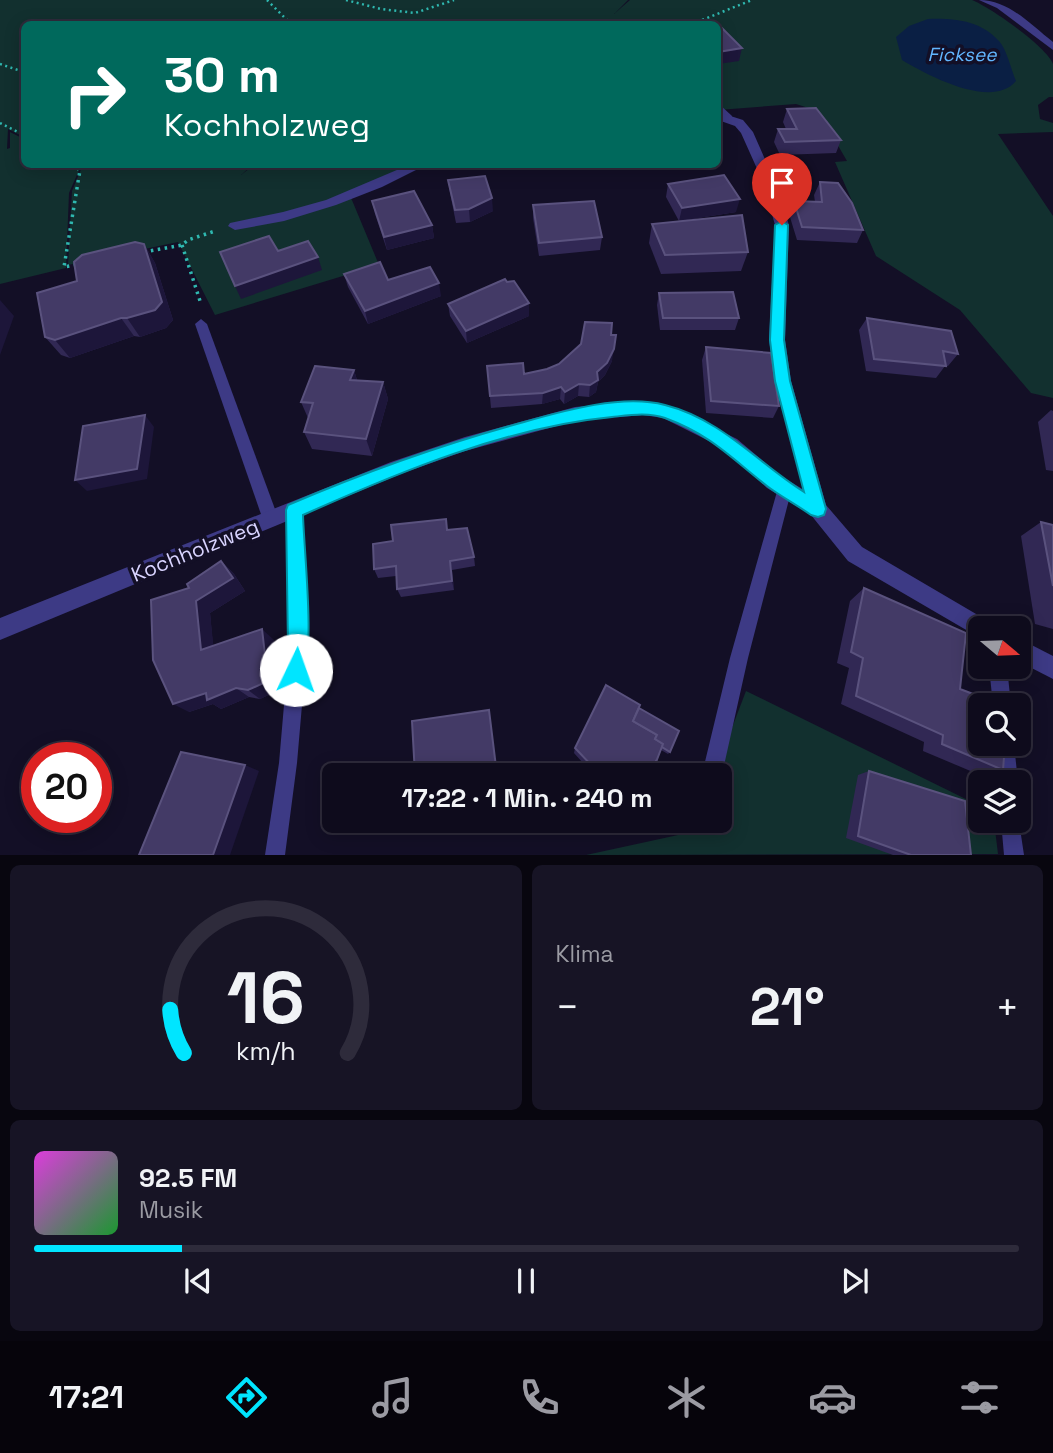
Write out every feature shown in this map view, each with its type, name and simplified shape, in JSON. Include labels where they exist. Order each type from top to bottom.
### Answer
[{"type":"street","points":[[984,0],[1000,6],[1053,47]]},
{"type":"street","points":[[723,117],[747,132],[769,183],[782,225],[777,340],[783,381],[818,509]]},
{"type":"street","points":[[236,226],[278,219],[336,203],[413,168]]},
{"type":"street","name":"Kochholzweg","points":[[0,629],[364,480],[465,444],[575,414],[643,408],[664,411],[704,428],[731,444],[785,488],[818,509],[855,554],[968,620]]},
{"type":"street","points":[[1031,656],[1053,668]]},
{"type":"lane","points":[[201,324],[271,520]]},
{"type":"lane","points":[[715,763],[739,658],[785,488]]},
{"type":"lane","points":[[275,855],[288,763],[298,647],[294,510]]},
{"type":"lane","points":[[1012,833],[1014,855]]},
{"type":"path","points":[[267,0],[288,21]]},
{"type":"path","points":[[346,0],[381,9],[415,12],[454,0]]},
{"type":"path","points":[[700,21],[752,0]]},
{"type":"path","points":[[0,64],[21,71]]},
{"type":"path","points":[[0,123],[21,134]]},
{"type":"path","points":[[77,168],[80,170],[64,267],[90,262]]},
{"type":"path","points":[[143,253],[182,245],[188,240],[236,226]]},
{"type":"path","points":[[182,245],[203,312],[201,324]]},
{"type":"green space","points":[[0,0],[628,0],[614,14],[630,0],[972,0],[1017,28],[1049,57],[1053,64],[1053,97],[1038,105],[1040,119],[1053,123],[1053,132],[998,134],[1053,216],[1053,398],[1031,393],[960,310],[876,256],[835,162],[847,161],[818,111],[796,104],[721,110],[721,21],[21,21],[21,136],[8,129],[7,149],[10,148],[10,132],[21,138],[21,168],[80,168],[69,193],[66,268],[0,284]]},
{"type":"green space","points":[[82,168],[249,168],[241,175],[250,168],[404,168],[349,193],[379,265],[215,315],[178,242],[68,265],[72,191]]},
{"type":"green space","points":[[746,691],[968,800],[968,833],[995,833],[998,854],[586,855],[687,833],[732,833],[732,763],[719,763]]},
{"type":"water","name":"Ficksee","points":[[928,19],[966,22],[992,34],[1004,49],[1016,81],[1005,89],[976,91],[943,81],[902,60],[896,37],[909,26]]},
{"type":"building","points":[[721,27],[742,48],[721,52]]},
{"type":"building","points":[[816,108],[841,140],[785,142],[778,129],[797,129],[787,109]]},
{"type":"building","points":[[724,175],[740,199],[682,208],[668,184]]},
{"type":"building","points":[[485,176],[492,198],[469,209],[455,210],[448,180]]},
{"type":"building","points":[[820,182],[838,183],[852,203],[863,230],[802,227],[794,201],[822,202]]},
{"type":"building","points":[[414,191],[432,225],[384,237],[372,201]]},
{"type":"building","points":[[594,201],[602,237],[539,243],[533,205]]},
{"type":"building","points":[[742,215],[748,252],[665,255],[652,224]]},
{"type":"building","points":[[269,236],[278,251],[308,241],[318,257],[235,286],[220,252]]},
{"type":"building","points":[[135,242],[144,244],[162,302],[155,310],[121,318],[55,340],[45,337],[37,293],[77,281],[74,262],[82,255]]},
{"type":"building","points":[[380,262],[388,280],[430,267],[439,283],[365,311],[344,274]]},
{"type":"building","points":[[505,279],[507,282],[514,281],[529,303],[466,331],[448,304]]},
{"type":"building","points":[[733,292],[739,318],[663,318],[659,293]]},
{"type":"building","points":[[867,318],[951,331],[958,354],[943,351],[946,366],[874,359]]},
{"type":"building","points":[[585,322],[612,323],[611,335],[616,335],[614,349],[607,363],[597,372],[598,380],[590,385],[579,384],[565,392],[561,387],[543,393],[490,396],[487,366],[523,363],[524,374],[559,364],[581,344]]},
{"type":"building","points":[[706,347],[771,353],[779,406],[711,401]]},
{"type":"building","points":[[315,366],[354,370],[350,380],[383,382],[366,439],[304,432],[313,403],[301,402]]},
{"type":"building","points":[[145,415],[137,469],[75,480],[83,426]]},
{"type":"building","points":[[446,519],[447,530],[467,528],[474,557],[450,561],[452,581],[397,589],[396,566],[374,569],[373,544],[393,541],[391,525]]},
{"type":"building","points":[[1041,522],[1053,525],[1053,586]]},
{"type":"building","points":[[221,561],[233,578],[196,601],[201,650],[262,629],[268,681],[248,690],[236,688],[207,700],[206,693],[173,704],[153,660],[151,600],[189,588],[187,584]]},
{"type":"building","points":[[864,588],[966,633],[960,689],[970,693],[968,693],[968,755],[942,744],[943,735],[856,696],[863,658],[851,652]]},
{"type":"building","points":[[606,685],[640,705],[633,721],[657,735],[655,739],[663,744],[656,763],[589,763],[575,748]]},
{"type":"building","points":[[639,708],[679,731],[670,752],[655,739],[657,735],[633,721]]},
{"type":"building","points":[[489,710],[496,763],[414,763],[412,721]]},
{"type":"building","points":[[181,752],[245,765],[213,855],[139,855]]},
{"type":"building","points":[[970,756],[1004,756],[1003,770]]},
{"type":"building","points":[[869,771],[965,801],[971,855],[911,855],[858,836]]},
{"type":"route","points":[[296,670],[298,647],[294,510],[375,475],[465,444],[599,410],[643,408],[664,411],[704,428],[731,444],[774,482],[818,509],[783,381],[777,340],[782,225]]}]
